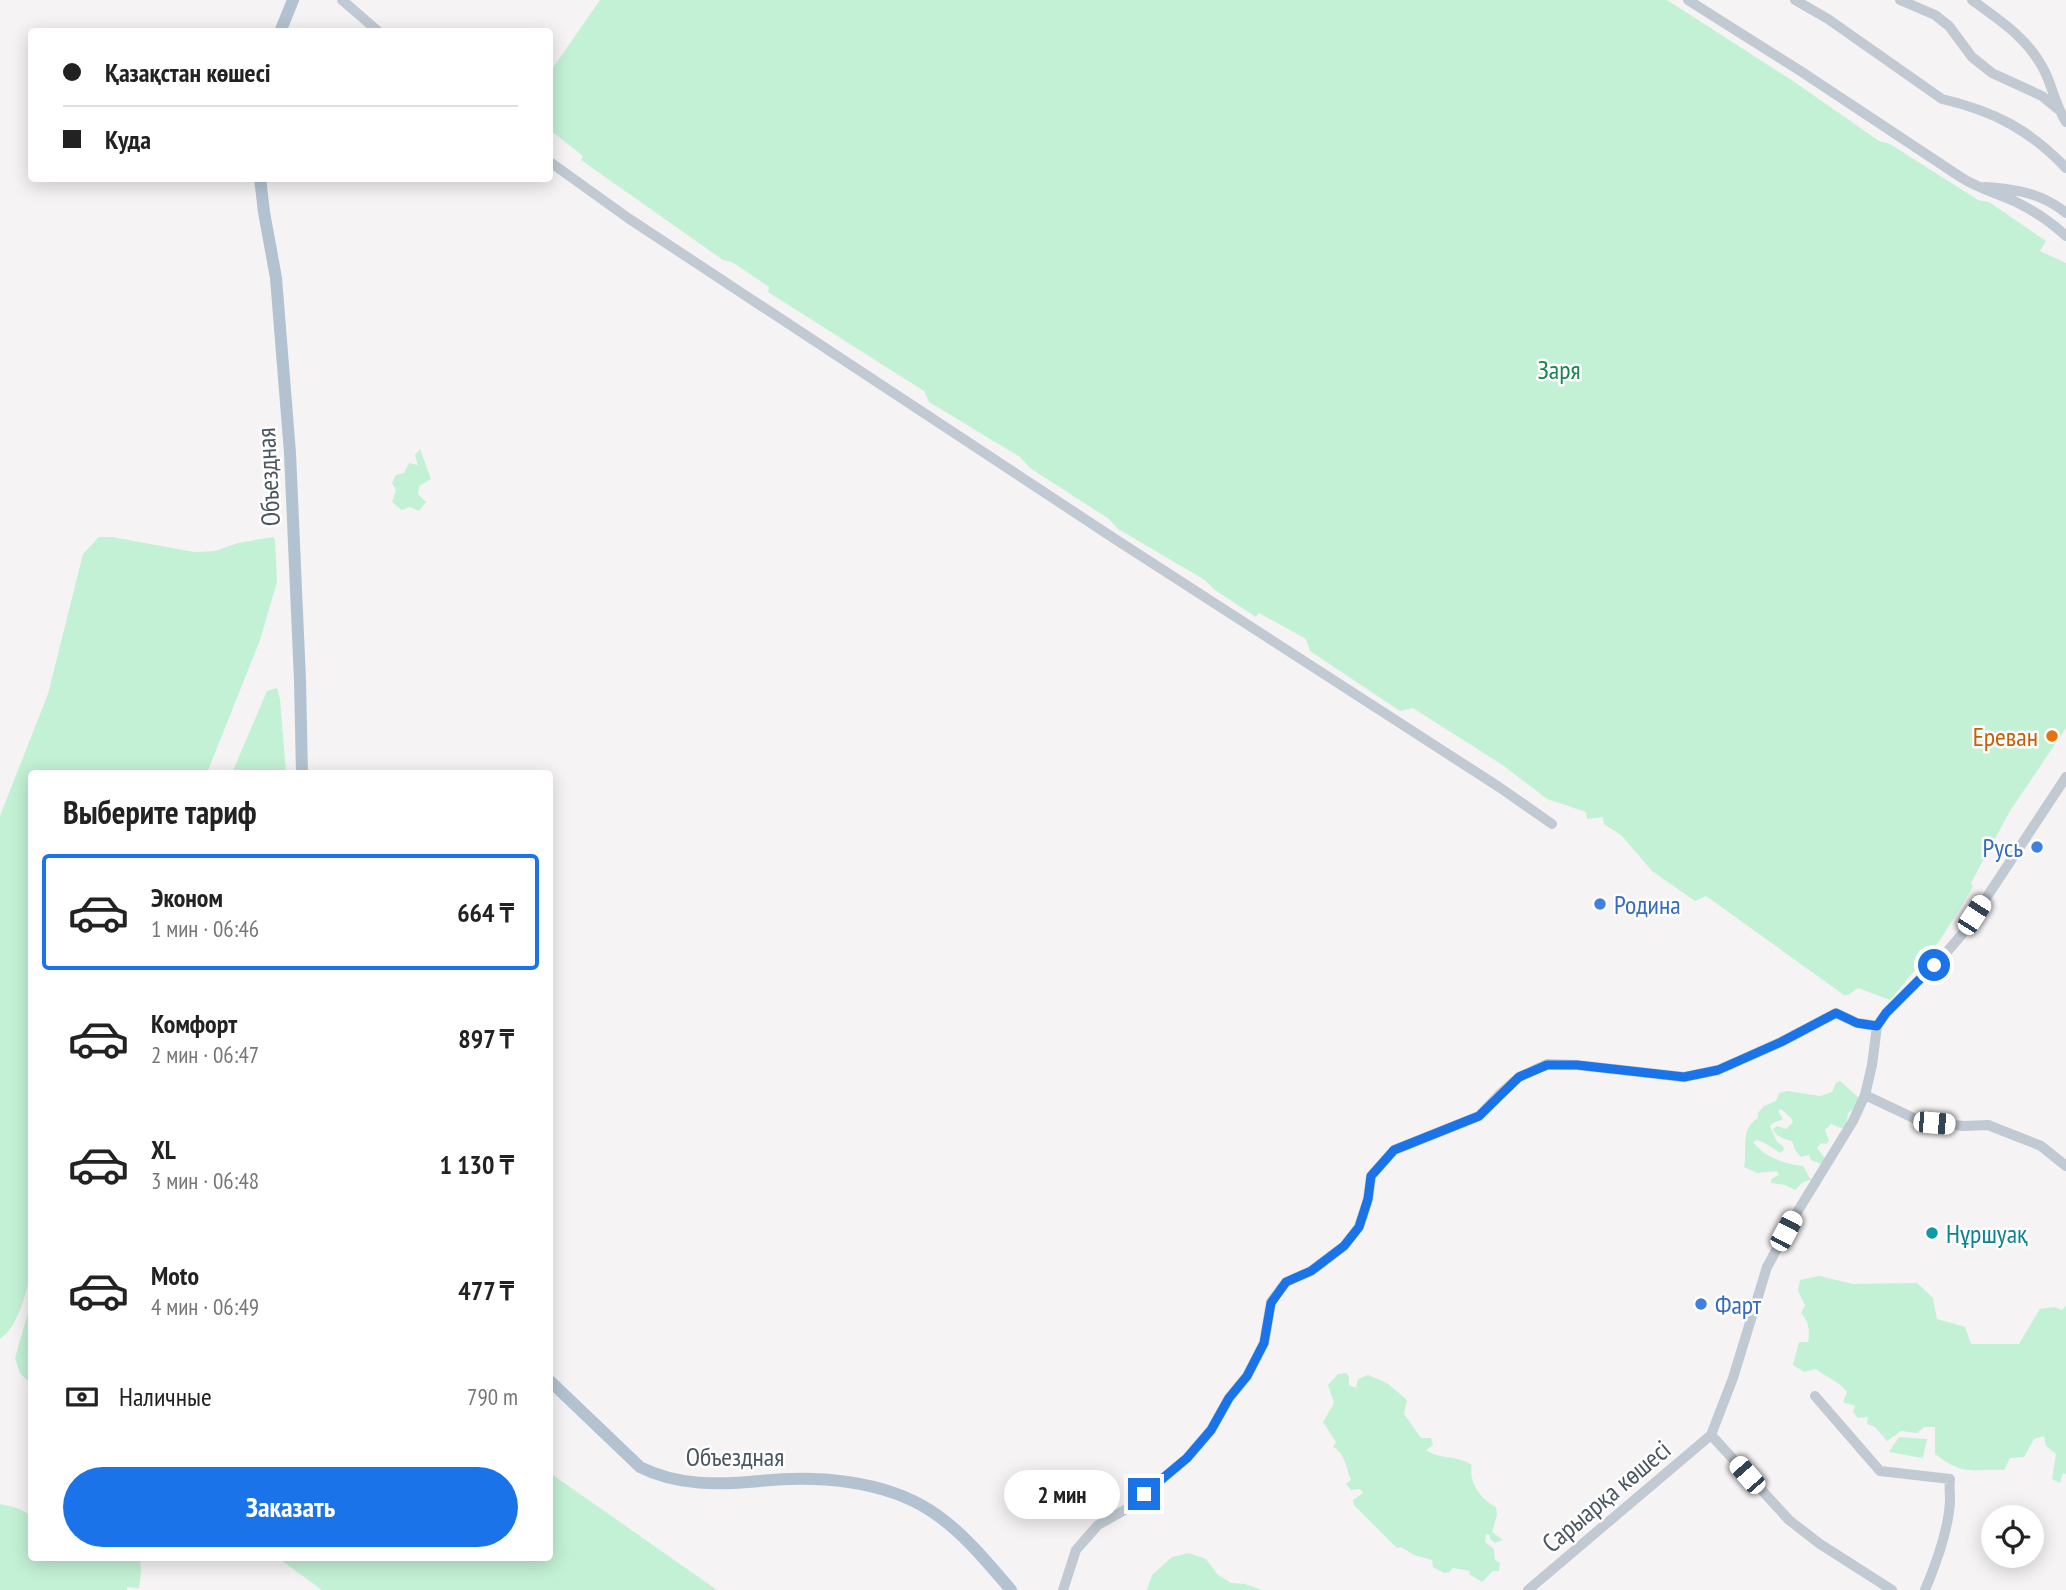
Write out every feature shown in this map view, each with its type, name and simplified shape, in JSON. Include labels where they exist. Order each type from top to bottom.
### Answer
[{"type":"main road","points":[[282,28],[293,0]]},
{"type":"main road","name":"Объездная","points":[[261,182],[276,278],[291,466],[302,770]]},
{"type":"main road","name":"Объездная","points":[[553,1384],[640,1467],[651,1473],[694,1482],[723,1484],[800,1479],[855,1484],[903,1497],[933,1512],[965,1539],[1011,1590]]},
{"type":"street","points":[[342,0],[374,28]]},
{"type":"street","points":[[1688,0],[1976,187],[2014,201],[2052,224],[2066,236]]},
{"type":"street","points":[[1795,0],[1828,19],[1942,99],[1960,103],[2015,125],[2037,141],[2066,169]]},
{"type":"street","points":[[1900,0],[1935,15],[1950,26],[1972,57],[1992,73],[2042,96],[2058,109]]},
{"type":"street","points":[[1972,0],[2013,29],[2023,40],[2045,73],[2058,109],[2066,122]]},
{"type":"street","points":[[553,164],[628,218],[1552,824]]},
{"type":"street","points":[[1976,187],[2012,189],[2036,194],[2066,213]]},
{"type":"street","points":[[1892,1590],[1788,1520],[1711,1435],[1729,1390],[1767,1267],[1796,1213],[1853,1121],[1865,1095],[1877,1026],[1962,933],[2066,777]]},
{"type":"street","points":[[1063,1590],[1076,1550],[1098,1525],[1128,1508],[1153,1487],[1187,1458],[1211,1430],[1229,1398],[1247,1376],[1264,1343],[1271,1303],[1286,1282],[1311,1271],[1344,1246],[1359,1227],[1368,1199],[1371,1176],[1394,1150],[1479,1116],[1519,1077],[1547,1065],[1577,1065],[1684,1077],[1718,1070],[1781,1042],[1836,1013],[1857,1023],[1877,1026]]},
{"type":"street","points":[[1865,1095],[1922,1122],[1988,1125],[2041,1146],[2066,1166]]},
{"type":"street","points":[[1815,1396],[1880,1471],[1950,1479],[1950,1501],[1943,1536],[1935,1567],[1925,1590]]},
{"type":"street","name":"Сарыарқа көшесі","points":[[1528,1590],[1711,1435]]},
{"type":"green space","name":"Заря","points":[[600,0],[1667,0],[1793,81],[1879,141],[1890,144],[1978,200],[1989,202],[2046,241],[2040,251],[2066,263],[2066,728],[2010,811],[1971,883],[1973,887],[1940,940],[1890,1000],[1858,988],[1844,995],[1706,896],[1695,901],[1652,871],[1622,836],[1604,824],[1603,817],[1587,819],[1586,812],[1547,799],[1504,766],[1413,708],[1400,711],[1310,651],[1306,639],[1259,613],[1256,617],[1215,590],[1205,580],[1118,529],[1109,519],[1030,468],[1020,457],[929,402],[924,391],[768,292],[769,287],[732,262],[723,260],[581,160],[583,156],[553,132],[553,68]]},
{"type":"green space","points":[[420,449],[431,479],[419,486],[418,494],[426,502],[419,511],[410,507],[402,510],[392,502],[396,490],[392,483],[396,475],[404,473],[409,463],[418,465],[415,455]]},
{"type":"green space","points":[[99,537],[194,552],[215,551],[238,543],[273,537],[277,582],[260,640],[208,770],[28,770],[28,1285],[17,1318],[0,1339],[0,816],[48,694],[83,554]]},
{"type":"green space","points":[[277,688],[280,699],[286,770],[233,770],[267,691]]},
{"type":"green space","points":[[1840,1081],[1861,1103],[1848,1113],[1846,1127],[1831,1124],[1825,1130],[1829,1141],[1826,1144],[1821,1143],[1817,1148],[1827,1161],[1824,1165],[1811,1160],[1809,1155],[1801,1157],[1792,1141],[1774,1132],[1773,1129],[1777,1126],[1786,1129],[1793,1122],[1781,1109],[1778,1111],[1783,1119],[1770,1126],[1784,1150],[1780,1153],[1765,1143],[1757,1140],[1753,1142],[1775,1159],[1803,1166],[1811,1180],[1803,1182],[1795,1190],[1771,1183],[1771,1179],[1779,1175],[1777,1171],[1757,1173],[1744,1167],[1746,1134],[1764,1106],[1776,1101],[1779,1093],[1787,1091],[1820,1096],[1832,1092]]},
{"type":"green space","points":[[1819,1276],[1853,1284],[1917,1283],[1933,1298],[1937,1319],[1965,1327],[1971,1344],[2019,1344],[2040,1309],[2055,1307],[2062,1310],[2066,1306],[2066,1474],[2063,1473],[2060,1483],[2052,1479],[2056,1454],[2046,1446],[2044,1436],[2034,1439],[2024,1457],[2010,1458],[2004,1470],[1961,1469],[1935,1454],[1935,1427],[1924,1427],[1917,1433],[1901,1431],[1887,1441],[1875,1427],[1867,1424],[1868,1417],[1858,1418],[1853,1412],[1855,1406],[1843,1402],[1847,1392],[1840,1385],[1816,1369],[1804,1372],[1793,1365],[1799,1342],[1808,1342],[1809,1338],[1807,1323],[1801,1313],[1805,1305],[1798,1291],[1800,1280]]},
{"type":"green space","points":[[28,1312],[28,1381],[20,1373],[15,1358]]},
{"type":"green space","points":[[1346,1373],[1349,1385],[1356,1388],[1358,1379],[1368,1375],[1387,1383],[1407,1400],[1404,1414],[1421,1438],[1431,1438],[1433,1445],[1426,1450],[1472,1465],[1472,1478],[1477,1490],[1485,1500],[1496,1507],[1497,1515],[1492,1532],[1503,1540],[1495,1543],[1490,1539],[1490,1535],[1486,1534],[1485,1542],[1494,1549],[1495,1560],[1500,1563],[1499,1571],[1493,1571],[1482,1582],[1469,1574],[1470,1571],[1453,1568],[1444,1573],[1433,1567],[1432,1560],[1414,1555],[1401,1547],[1397,1548],[1354,1505],[1353,1500],[1363,1493],[1360,1489],[1351,1490],[1346,1484],[1351,1480],[1345,1462],[1333,1447],[1336,1442],[1323,1422],[1334,1403],[1328,1385],[1338,1374]]},
{"type":"green space","points":[[1899,1437],[1927,1439],[1923,1458],[1889,1452]]},
{"type":"green space","points":[[553,1475],[717,1590],[322,1590],[282,1561],[553,1561]]},
{"type":"green space","points":[[0,1504],[28,1514],[28,1561],[140,1561],[139,1588],[0,1590]]},
{"type":"green space","points":[[1189,1553],[1206,1559],[1218,1575],[1231,1583],[1245,1584],[1262,1590],[1147,1590],[1152,1575],[1172,1557]]},
{"type":"place","name":"Ереван","points":[[2052,736]]},
{"type":"place","name":"Русь","points":[[2037,847]]},
{"type":"place","name":"Родина","points":[[1600,904]]},
{"type":"place","name":"Нұршуақ","points":[[1932,1233]]},
{"type":"place","name":"Фарт","points":[[1701,1304]]},
{"type":"route","points":[[1144,1494],[1187,1458],[1211,1430],[1229,1398],[1247,1376],[1264,1343],[1271,1303],[1286,1282],[1311,1271],[1344,1246],[1359,1227],[1368,1199],[1371,1176],[1394,1150],[1479,1116],[1519,1077],[1547,1065],[1577,1065],[1684,1077],[1718,1070],[1781,1042],[1836,1013],[1857,1023],[1877,1026],[1886,1013],[1934,965]]}]
